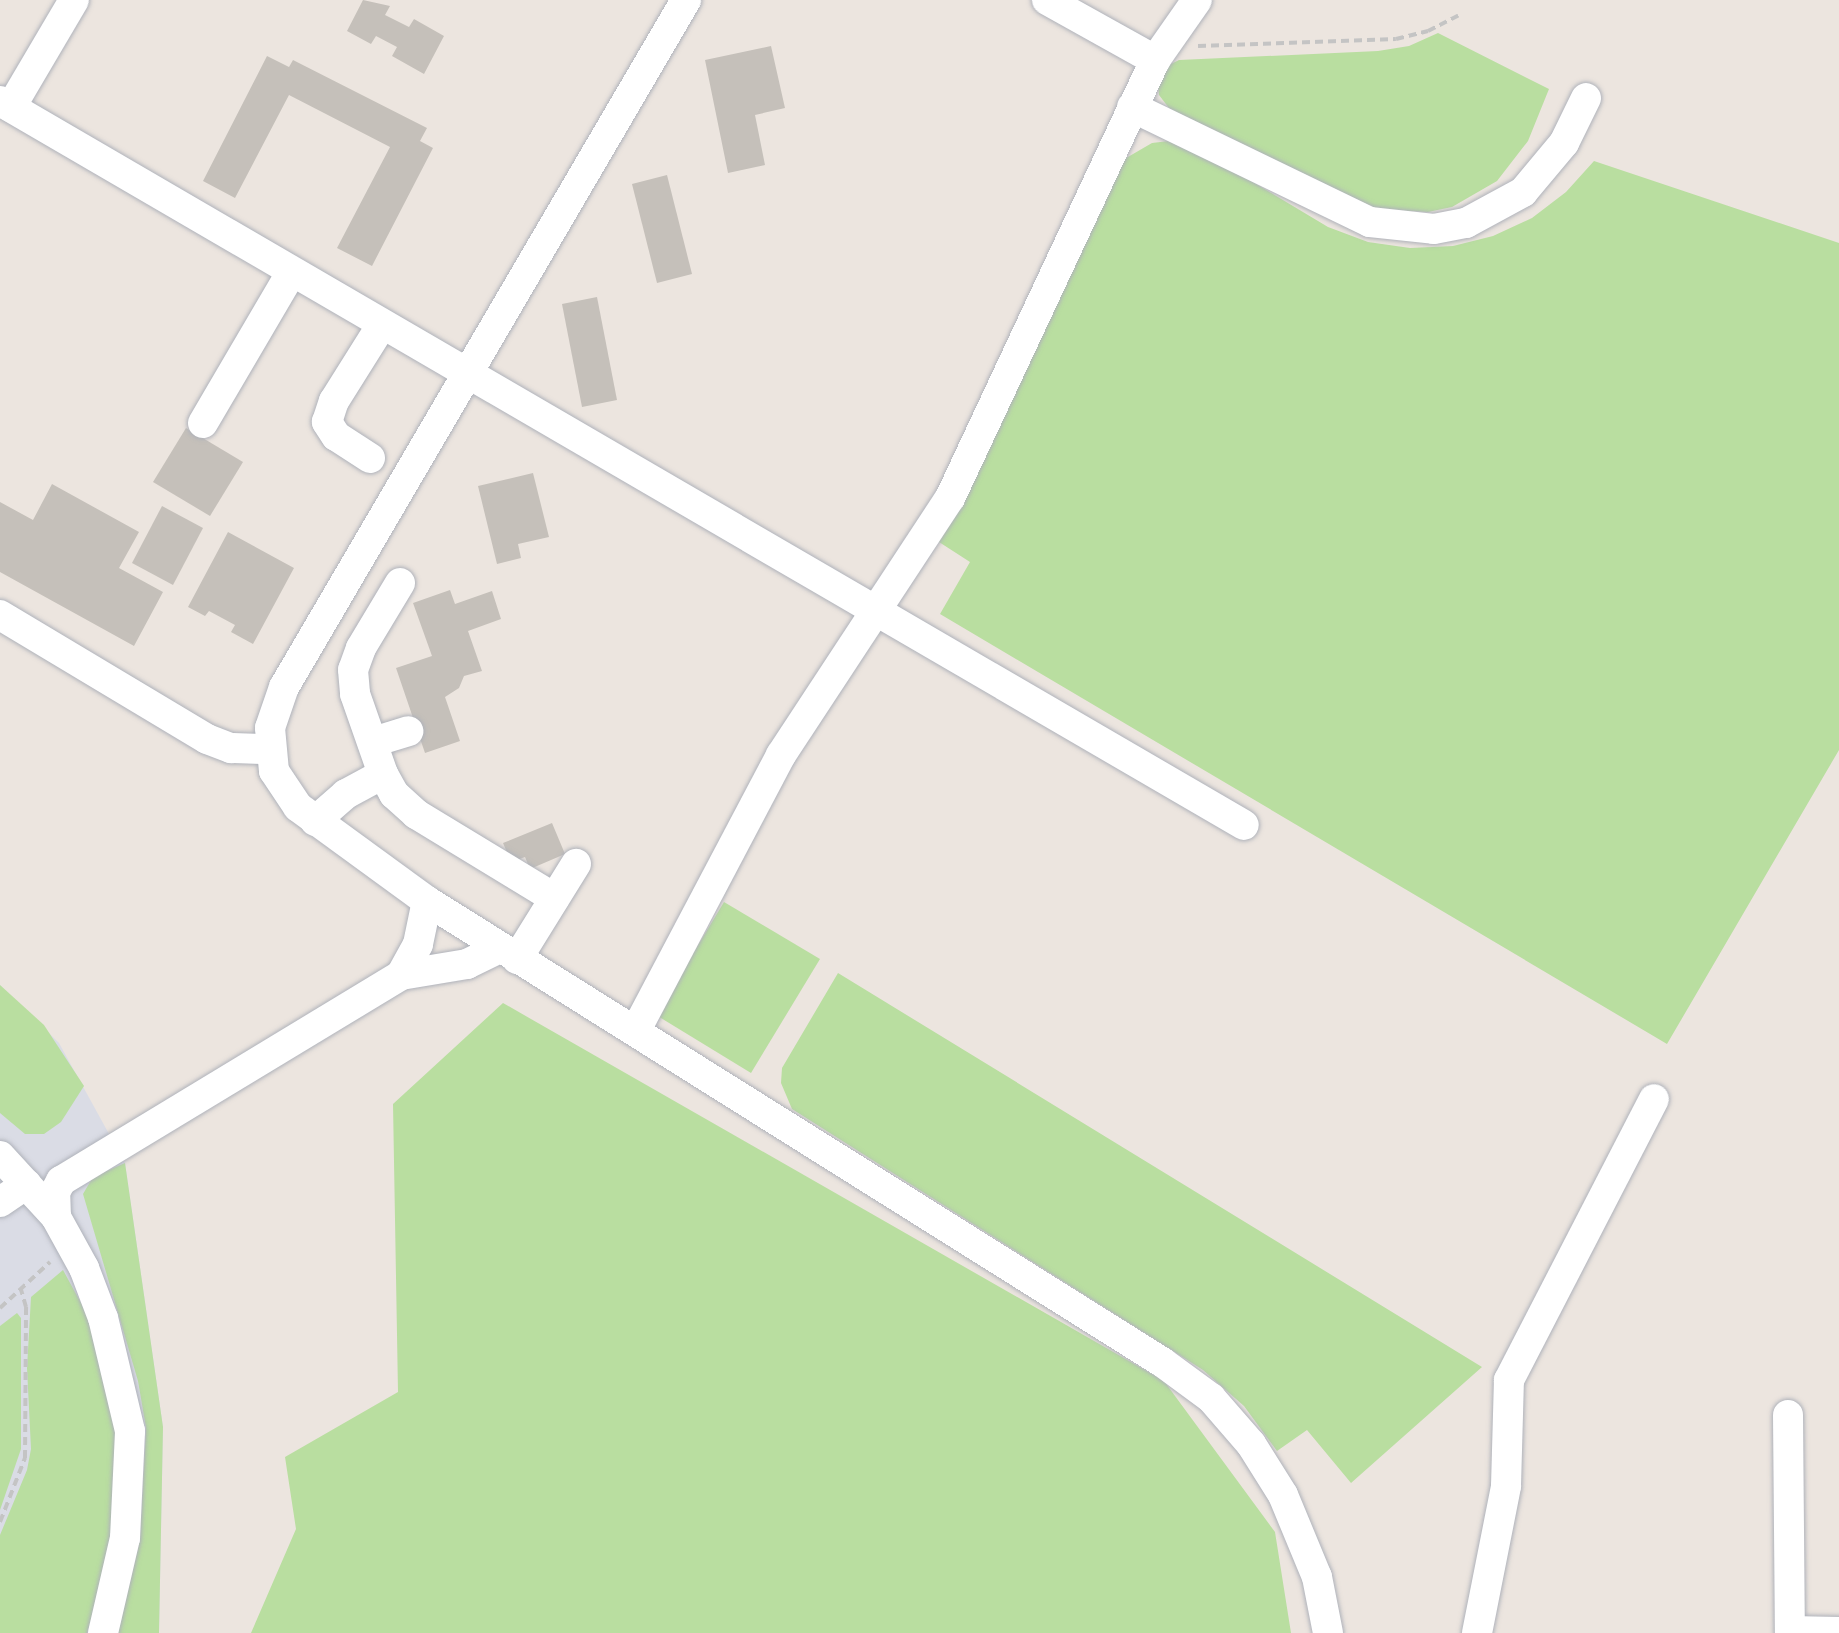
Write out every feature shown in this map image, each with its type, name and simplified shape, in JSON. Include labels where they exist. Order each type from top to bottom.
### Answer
[{"type":"lane","points":[[74,0],[6,104],[467,376],[1244,825]]},
{"type":"lane","points":[[686,0],[274,706],[270,749],[284,790],[315,820],[427,901],[1162,1362],[1212,1398],[1251,1444],[1283,1495],[1317,1578],[1328,1633]]},
{"type":"lane","points":[[1047,0],[1160,54]]},
{"type":"lane","points":[[636,1030],[758,794],[873,610],[950,498],[1132,107],[1160,54],[1197,0]]},
{"type":"lane","points":[[1132,107],[1370,222],[1434,229],[1466,223],[1524,192],[1564,142],[1586,98]]},
{"type":"lane","points":[[203,422],[291,273]]},
{"type":"lane","points":[[370,458],[336,436],[327,422],[334,401],[382,326]]},
{"type":"lane","points":[[400,582],[361,648],[354,670],[355,694],[383,774],[394,794],[416,814],[554,898]]},
{"type":"lane","points":[[0,615],[207,739],[231,748],[270,749]]},
{"type":"lane","points":[[373,742],[408,732]]},
{"type":"lane","points":[[315,820],[346,794],[383,774]]},
{"type":"lane","points":[[103,1633],[124,1538],[130,1431],[110,1338],[64,1229],[55,1192],[70,1172],[401,976],[508,954],[576,864]]},
{"type":"lane","points":[[401,976],[418,944],[427,901]]},
{"type":"lane","points":[[1477,1633],[1506,1486],[1509,1380],[1654,1099]]},
{"type":"lane","points":[[0,1156],[64,1229]]},
{"type":"lane","points":[[0,1202],[26,1184]]},
{"type":"lane","points":[[1788,1415],[1790,1632],[1839,1632]]},
{"type":"path","points":[[1160,54],[1396,39],[1428,31],[1458,16]]},
{"type":"path","points":[[0,1308],[21,1289],[64,1229]]},
{"type":"path","points":[[0,1522],[25,1458],[26,1307],[21,1289]]},
{"type":"shaded area","points":[[0,985],[59,1043],[125,1163],[163,1427],[159,1633],[0,1633]]},
{"type":"green space","points":[[1438,33],[1549,89],[1528,141],[1497,181],[1452,207],[1428,212],[1377,209],[1172,112],[1159,95],[1158,84],[1169,65],[1179,60],[1378,51],[1409,46]]},
{"type":"green space","points":[[1169,141],[1203,152],[1328,227],[1368,242],[1410,248],[1453,246],[1493,236],[1532,218],[1566,192],[1594,161],[1839,243],[1839,750],[1667,1044],[940,614],[970,562],[939,542],[1121,161],[1152,143]]},
{"type":"green space","points":[[724,902],[820,959],[751,1073],[656,1015]]},
{"type":"green space","points":[[838,973],[1482,1367],[1351,1483],[1307,1430],[1277,1451],[1244,1406],[1203,1370],[792,1109],[781,1083],[782,1068]]},
{"type":"green space","points":[[0,985],[44,1025],[84,1086],[61,1122],[44,1134],[25,1134],[0,1113]]},
{"type":"green space","points":[[503,1003],[1164,1381],[1275,1532],[1291,1633],[251,1633],[296,1529],[285,1457],[398,1392],[393,1104]]},
{"type":"green space","points":[[125,1163],[163,1427],[159,1633],[118,1633],[140,1540],[146,1428],[138,1381],[83,1194],[93,1177]]},
{"type":"green space","points":[[63,1270],[87,1314],[117,1439],[117,1502],[105,1572],[87,1633],[0,1633],[0,1535],[27,1470],[31,1449],[27,1368],[31,1297]]},
{"type":"green space","points":[[17,1313],[21,1318],[21,1449],[0,1510],[0,1326]]},
{"type":"building","points":[[363,0],[390,6],[385,15],[409,27],[414,19],[444,36],[424,74],[392,56],[397,47],[376,36],[371,44],[347,31]]},
{"type":"building","points":[[771,46],[785,108],[755,115],[765,165],[728,173],[705,60]]},
{"type":"building","points":[[267,56],[289,67],[293,60],[427,128],[420,141],[433,148],[372,266],[337,248],[390,147],[289,95],[235,198],[203,181]]},
{"type":"building","points":[[667,175],[692,274],[657,283],[632,184]]},
{"type":"building","points":[[597,297],[617,400],[582,407],[562,304]]},
{"type":"building","points":[[186,428],[243,462],[210,516],[153,482]]},
{"type":"building","points":[[533,473],[549,537],[518,544],[521,558],[497,564],[478,486]]},
{"type":"building","points":[[52,484],[139,532],[119,568],[163,592],[134,646],[0,572],[0,502],[33,520]]},
{"type":"building","points":[[162,506],[203,528],[173,585],[132,563]]},
{"type":"building","points":[[228,532],[294,568],[253,644],[231,632],[235,625],[209,611],[205,616],[188,607]]},
{"type":"building","points":[[450,590],[455,604],[492,591],[501,619],[468,631],[482,671],[464,676],[459,688],[445,697],[460,741],[425,753],[396,668],[432,656],[413,603]]},
{"type":"building","points":[[552,823],[565,854],[530,869],[525,857],[511,862],[503,843]]}]
